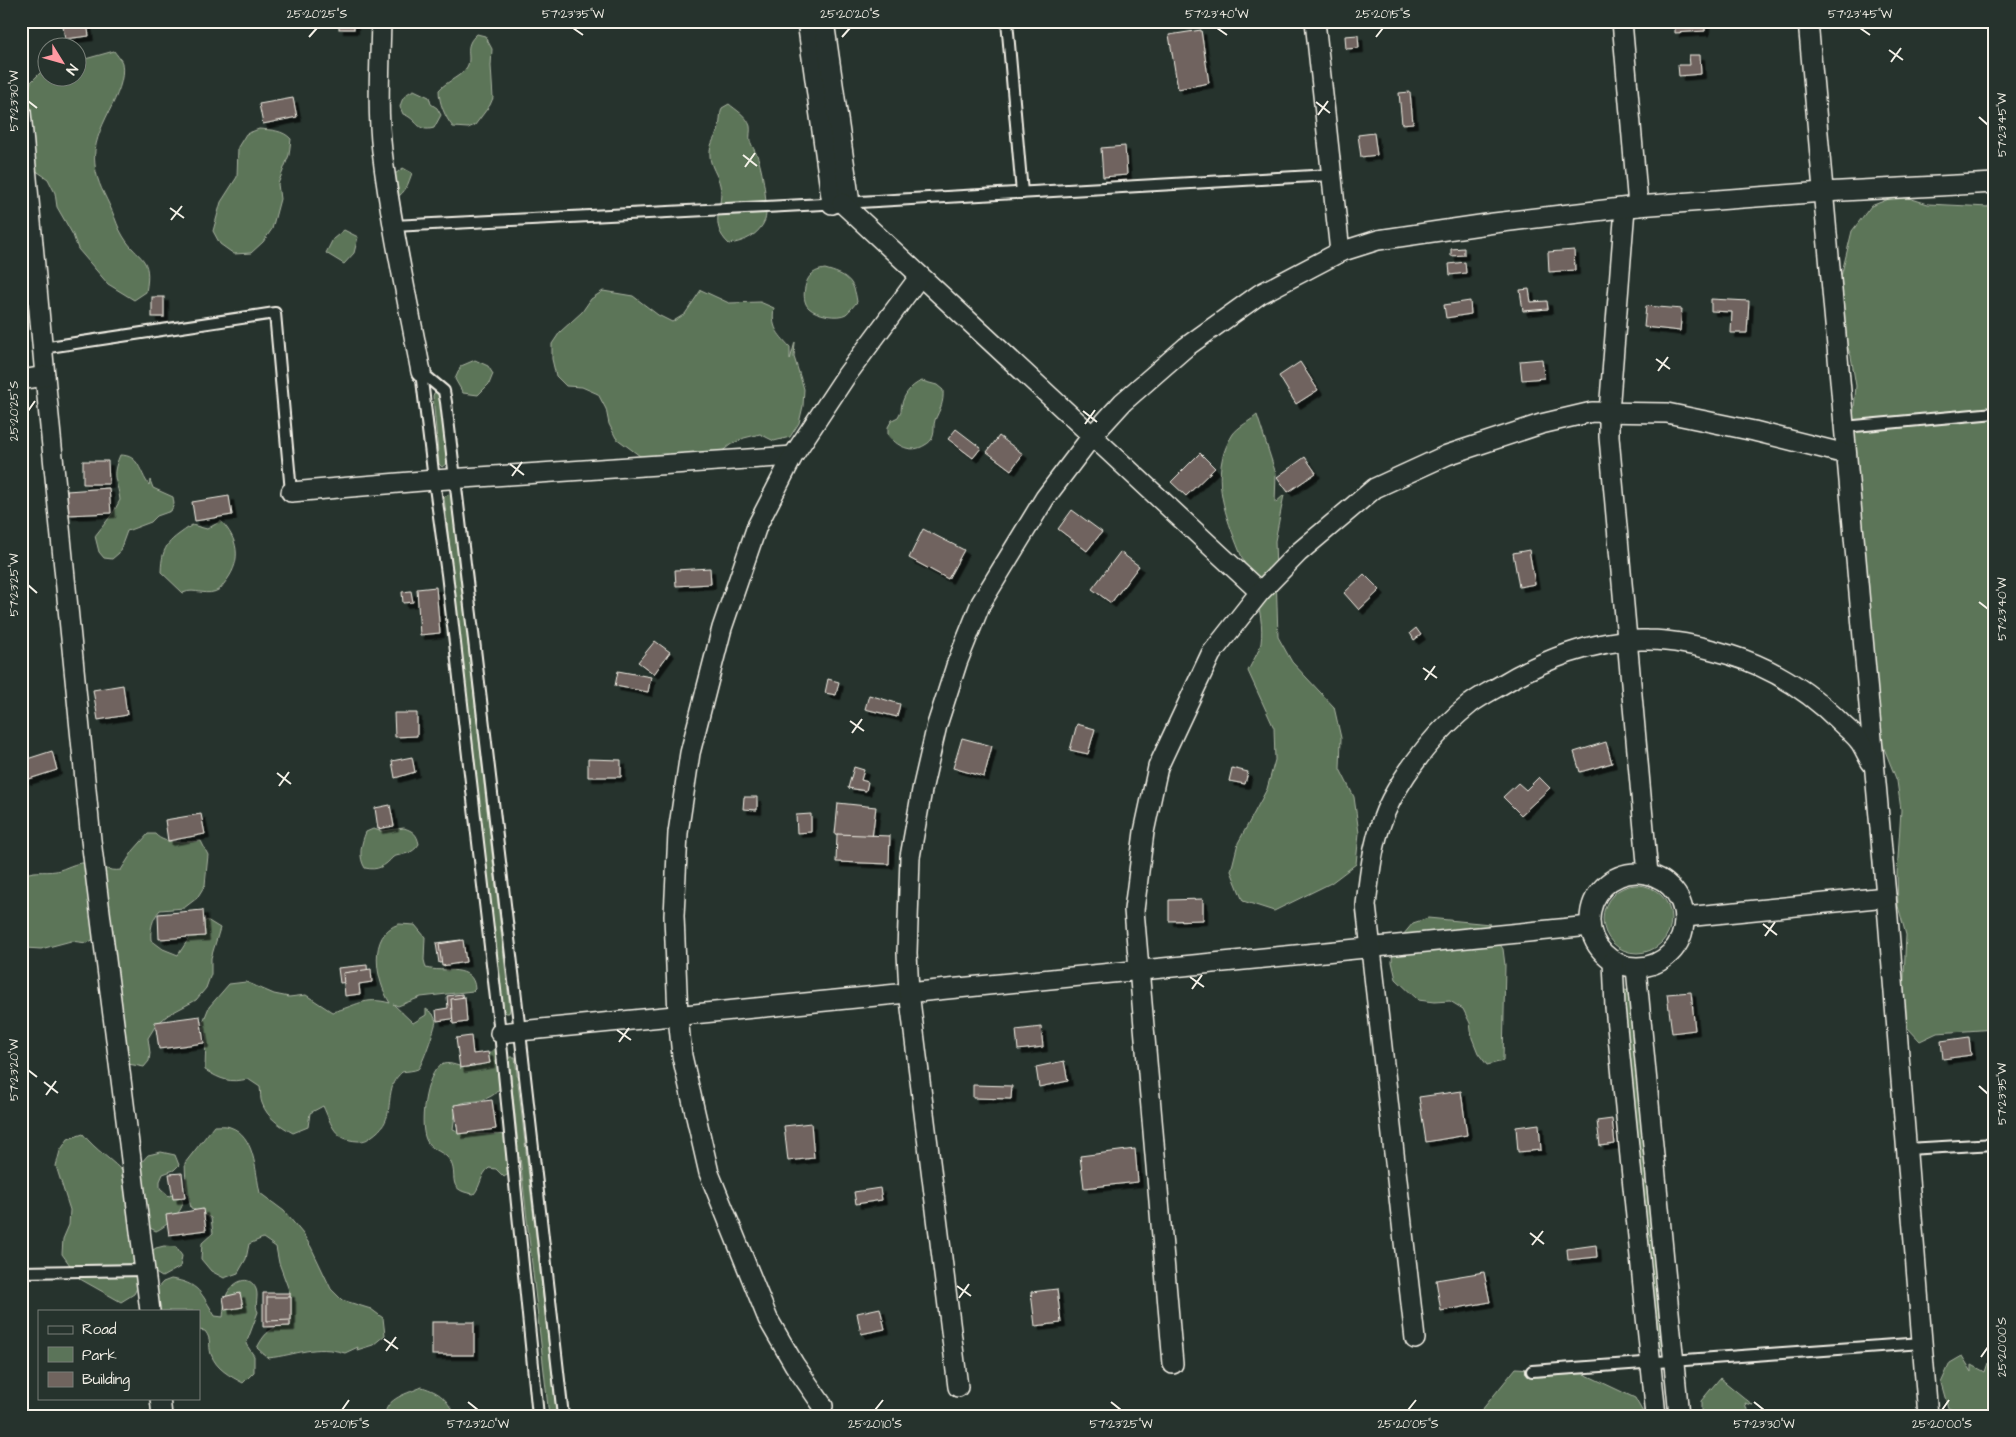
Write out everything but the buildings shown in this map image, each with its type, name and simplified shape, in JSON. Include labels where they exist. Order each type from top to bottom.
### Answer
[{"type":"street","points":[[381,21],[381,133],[393,226],[421,372]]},
{"type":"street","points":[[807,21],[842,203],[1260,592]]},
{"type":"street","points":[[824,21],[842,203]]},
{"type":"street","points":[[1315,21],[1340,252]]},
{"type":"street","points":[[1622,21],[1631,207],[1609,437],[1648,874]]},
{"type":"street","points":[[1808,21],[1886,898],[1928,1416]]},
{"type":"street","points":[[21,112],[42,348],[92,840],[150,1310]]},
{"type":"street","points":[[958,1387],[909,992],[907,953],[910,857],[922,790],[937,725],[981,603],[1045,498],[1092,436],[1122,402],[1186,347],[1260,294],[1340,252],[1378,240],[1494,223],[1631,207],[1823,192],[1995,183]]},
{"type":"street","points":[[822,1406],[794,1364],[768,1319],[709,1173],[682,1056],[678,1016],[674,916],[678,833],[690,753],[722,628],[757,526],[793,456],[846,376],[920,276]]},
{"type":"street","points":[[21,380],[45,376]]},
{"type":"street","points":[[1174,1364],[1134,910],[1144,832],[1158,767],[1211,654],[1260,592],[1298,553],[1376,488],[1447,455],[1522,430],[1592,412],[1667,412],[1846,454]]},
{"type":"street","points":[[291,492],[454,478],[793,456]]},
{"type":"street","points":[[1414,1339],[1366,906],[1371,864],[1378,832],[1391,800],[1413,766],[1439,734],[1471,703],[1521,672],[1545,662],[1601,644],[1627,640],[1649,640],[1687,645],[1748,660],[1772,671],[1793,683],[1830,712],[1859,741],[1874,767]]},
{"type":"street","points":[[1633,872],[1648,874],[1662,879],[1674,889],[1682,902],[1685,918],[1683,933],[1676,947],[1665,958],[1651,966],[1636,968],[1613,961],[1602,952],[1594,940],[1590,926],[1591,911],[1596,897],[1605,885],[1618,877],[1633,872]]},
{"type":"street","points":[[1685,918],[1886,898]]},
{"type":"street","points":[[500,1034],[1590,926]]},
{"type":"street","points":[[1613,961],[1615,1007],[1656,1416]]},
{"type":"street","points":[[1636,968],[1679,1416]]},
{"type":"street","points":[[160,1400],[162,1416]]},
{"type":"lane","points":[[1007,21],[1022,193]]},
{"type":"lane","points":[[393,226],[1331,175]]},
{"type":"lane","points":[[42,348],[275,313],[291,492]]},
{"type":"lane","points":[[421,372],[444,391],[520,1032],[563,1416]]},
{"type":"lane","points":[[421,372],[447,574],[500,1034],[538,1416]]},
{"type":"lane","points":[[1844,428],[1995,413]]},
{"type":"lane","points":[[1907,1150],[1995,1144]]},
{"type":"lane","points":[[21,1272],[145,1270]]},
{"type":"lane","points":[[1532,1371],[1922,1343]]},
{"type":"green space","points":[[477,34],[485,36],[492,49],[493,98],[475,125],[468,128],[453,127],[443,110],[439,90],[467,67],[470,43]]},
{"type":"green space","points":[[114,51],[122,63],[120,87],[98,137],[95,165],[99,183],[121,233],[146,265],[148,280],[146,292],[134,300],[108,284],[78,249],[73,235],[57,207],[55,193],[48,179],[35,170],[21,122],[31,82],[38,75],[38,88],[88,88],[88,58]]},
{"type":"green space","points":[[414,90],[429,97],[431,104],[437,108],[441,115],[434,128],[424,129],[403,114],[400,107],[402,101],[406,95]]},
{"type":"green space","points":[[729,104],[749,122],[750,141],[761,169],[766,214],[765,220],[755,234],[740,242],[729,244],[719,229],[718,214],[721,192],[719,181],[710,160],[710,149],[719,128],[722,108]]},
{"type":"green space","points":[[259,129],[276,131],[288,136],[291,139],[289,155],[278,184],[280,199],[272,229],[263,242],[251,253],[234,254],[220,244],[213,231],[221,202],[237,177],[238,147],[246,134]]},
{"type":"green space","points":[[403,168],[412,173],[408,184],[396,198],[391,177]]},
{"type":"green space","points":[[1899,195],[1928,204],[1989,207],[1995,203],[1995,1029],[1937,1033],[1920,1041],[1906,1026],[1903,996],[1906,935],[1898,906],[1897,873],[1901,810],[1897,781],[1874,723],[1848,475],[1856,386],[1851,356],[1838,323],[1837,293],[1852,231],[1871,206]]},
{"type":"green space","points":[[344,230],[358,237],[354,253],[344,264],[326,253],[333,239]]},
{"type":"green space","points":[[825,269],[844,276],[854,288],[857,302],[846,314],[833,316],[822,314],[809,308],[805,301],[804,292],[809,278],[816,272]]},
{"type":"green space","points":[[701,290],[729,303],[760,302],[774,308],[774,325],[778,334],[790,347],[790,360],[795,342],[794,357],[804,389],[803,406],[799,423],[790,437],[774,441],[760,434],[744,438],[730,445],[704,466],[688,467],[640,456],[616,438],[609,424],[606,409],[598,394],[582,387],[566,386],[556,376],[552,359],[552,344],[560,332],[582,312],[591,299],[603,291],[633,296],[658,315],[672,322],[685,314]]},
{"type":"green space","points":[[475,360],[488,366],[493,374],[489,384],[478,395],[463,393],[455,379],[461,366]]},
{"type":"green space","points":[[922,381],[937,385],[943,390],[942,402],[934,422],[934,434],[928,443],[920,448],[905,448],[888,435],[888,427],[892,420],[898,417],[907,393]]},
{"type":"green space","points":[[437,392],[440,396],[447,463],[442,467],[439,464],[433,396]]},
{"type":"green space","points":[[1257,415],[1276,474],[1275,503],[1284,495],[1275,541],[1278,637],[1292,662],[1334,707],[1341,738],[1340,769],[1354,797],[1359,833],[1356,864],[1331,883],[1274,911],[1243,901],[1231,871],[1238,843],[1267,789],[1275,760],[1274,728],[1248,671],[1261,643],[1261,617],[1245,564],[1225,511],[1220,485],[1222,459],[1233,434]]},
{"type":"green space","points":[[120,455],[132,458],[149,485],[150,480],[153,488],[173,497],[174,504],[171,511],[157,516],[151,522],[127,531],[119,553],[112,559],[104,558],[99,552],[95,536],[113,513],[120,500],[115,469]]},
{"type":"green space","points":[[449,494],[451,496],[509,1013],[503,1010],[444,497]]},
{"type":"green space","points":[[221,521],[231,535],[236,549],[235,564],[232,572],[221,588],[215,592],[188,591],[183,593],[161,572],[165,549],[173,539],[192,525],[207,529]]},
{"type":"green space","points":[[404,828],[416,835],[419,844],[416,848],[411,852],[393,857],[381,867],[374,869],[365,868],[361,850],[366,832],[373,829],[381,831]]},
{"type":"green space","points":[[148,834],[155,834],[160,838],[170,841],[201,841],[208,855],[205,885],[197,898],[184,908],[160,910],[152,924],[151,940],[163,949],[178,955],[195,929],[207,920],[220,928],[211,958],[211,974],[206,988],[196,1000],[168,1015],[156,1025],[148,1038],[149,1061],[144,1067],[123,1063],[101,935],[87,943],[71,941],[41,949],[25,948],[21,945],[21,877],[29,873],[56,871],[82,863],[112,870],[121,870],[133,851]]},
{"type":"green space","points":[[1637,885],[1650,888],[1661,895],[1668,906],[1671,919],[1668,932],[1661,943],[1650,950],[1637,953],[1624,950],[1613,943],[1606,932],[1603,919],[1606,906],[1613,895],[1624,888]]},
{"type":"green space","points":[[1428,918],[1490,924],[1487,925],[1503,949],[1505,965],[1503,1061],[1487,1065],[1478,1053],[1472,1038],[1470,1023],[1463,1009],[1450,1001],[1418,1000],[1396,979],[1392,962],[1393,947],[1413,923]]},
{"type":"green space","points":[[399,924],[415,925],[425,937],[424,960],[426,968],[464,972],[473,981],[475,989],[473,991],[421,997],[398,1006],[393,1004],[413,1023],[426,1015],[426,1009],[433,1014],[436,1021],[420,1066],[416,1070],[402,1072],[395,1079],[384,1124],[370,1137],[358,1141],[344,1138],[335,1130],[323,1106],[310,1113],[308,1127],[293,1133],[267,1113],[261,1101],[260,1087],[248,1079],[226,1080],[205,1070],[206,1037],[203,1022],[209,1007],[229,984],[246,982],[274,994],[289,997],[306,995],[332,1012],[367,1001],[390,1003],[385,994],[378,971],[378,948],[382,937],[389,929]]},
{"type":"green space","points":[[1625,990],[1629,991],[1662,1350],[1659,1350],[1622,993]]},
{"type":"green space","points":[[495,1048],[501,1052],[502,1061],[502,1076],[499,1089],[487,1098],[463,1103],[456,1107],[453,1129],[468,1133],[508,1135],[518,1143],[509,1060],[511,1057],[515,1057],[557,1416],[549,1416],[520,1157],[511,1172],[504,1177],[496,1169],[489,1168],[474,1194],[464,1192],[458,1189],[455,1184],[451,1162],[428,1143],[423,1126],[427,1089],[436,1070],[441,1065],[447,1063],[468,1067],[481,1060]]},
{"type":"green space","points":[[214,1126],[230,1127],[238,1131],[245,1138],[255,1165],[260,1193],[284,1211],[303,1234],[331,1289],[342,1300],[371,1309],[383,1318],[385,1335],[373,1345],[357,1350],[358,1347],[345,1353],[315,1350],[268,1358],[257,1348],[271,1330],[292,1323],[289,1309],[290,1293],[279,1263],[276,1247],[263,1238],[249,1244],[246,1259],[238,1273],[224,1278],[211,1271],[201,1259],[202,1243],[213,1233],[211,1218],[191,1208],[186,1186],[185,1163]]},
{"type":"green space","points":[[83,1134],[126,1175],[121,1174],[134,1200],[141,1280],[134,1294],[121,1302],[80,1279],[62,1254],[63,1239],[69,1225],[70,1210],[56,1166],[60,1151],[68,1139]]},
{"type":"green space","points":[[161,1152],[175,1155],[179,1165],[174,1170],[163,1174],[160,1188],[169,1196],[177,1194],[182,1200],[182,1204],[178,1213],[156,1231],[146,1226],[140,1164],[148,1155]]},
{"type":"green space","points":[[164,1246],[176,1247],[182,1256],[180,1267],[162,1277],[149,1269],[150,1252]]},
{"type":"green space","points":[[171,1279],[194,1286],[215,1316],[223,1317],[226,1297],[233,1286],[245,1280],[253,1284],[257,1292],[256,1307],[258,1312],[246,1344],[254,1356],[254,1372],[243,1383],[224,1372],[213,1359],[207,1334],[205,1331],[200,1330],[200,1310],[158,1310],[153,1293],[163,1282]]},
{"type":"green space","points":[[1962,1356],[1972,1372],[1972,1365],[1985,1372],[1988,1363],[1995,1367],[1995,1416],[1968,1416],[1948,1408],[1941,1383],[1950,1363]]},
{"type":"green space","points":[[1516,1368],[1580,1372],[1635,1398],[1645,1416],[1477,1416]]},
{"type":"green space","points":[[1720,1378],[1753,1405],[1745,1403],[1749,1416],[1701,1416],[1701,1401]]},
{"type":"green space","points":[[422,1387],[442,1397],[455,1416],[385,1416],[386,1410],[393,1400]]}]
